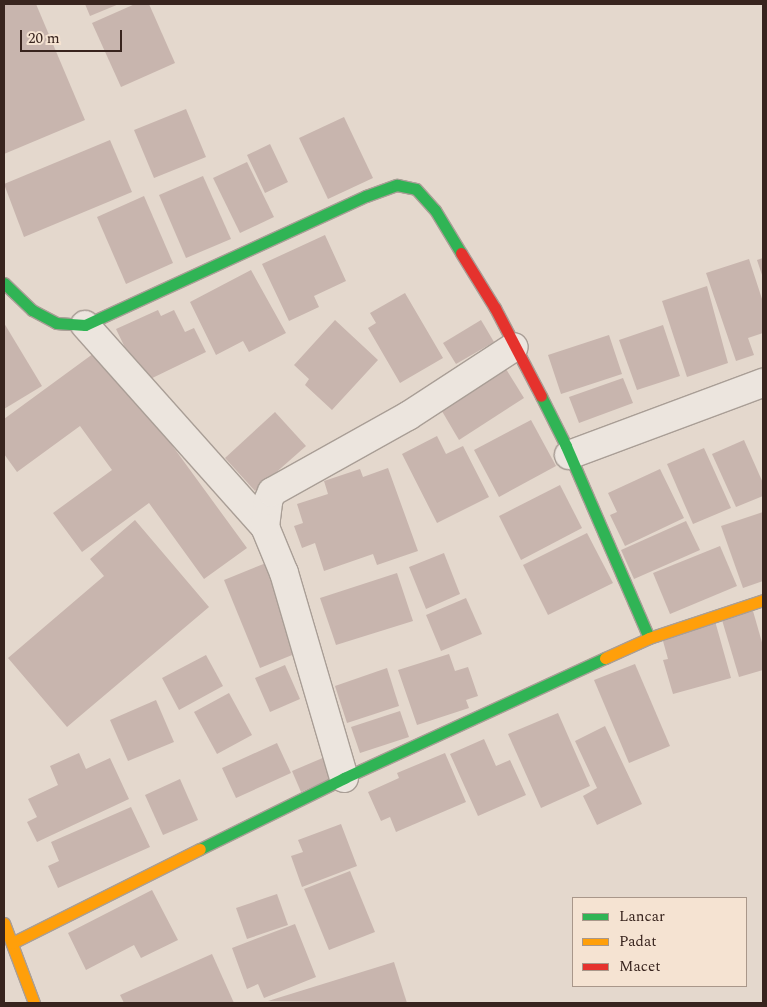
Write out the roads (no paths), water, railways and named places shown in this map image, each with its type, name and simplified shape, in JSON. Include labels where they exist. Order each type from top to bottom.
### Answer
[{"type":"street","points":[[4,284],[32,310],[56,323],[85,325],[321,216],[397,185],[422,193],[494,308],[514,347],[569,455],[649,638]]},
{"type":"street","points":[[85,325],[265,527],[284,573],[344,778]]},
{"type":"street","points":[[265,527],[272,492],[408,416],[514,347]]},
{"type":"street","points":[[569,455],[763,383]]},
{"type":"street","points":[[12,943],[344,778],[649,638],[763,600]]},
{"type":"street","points":[[4,923],[34,1003]]}]
